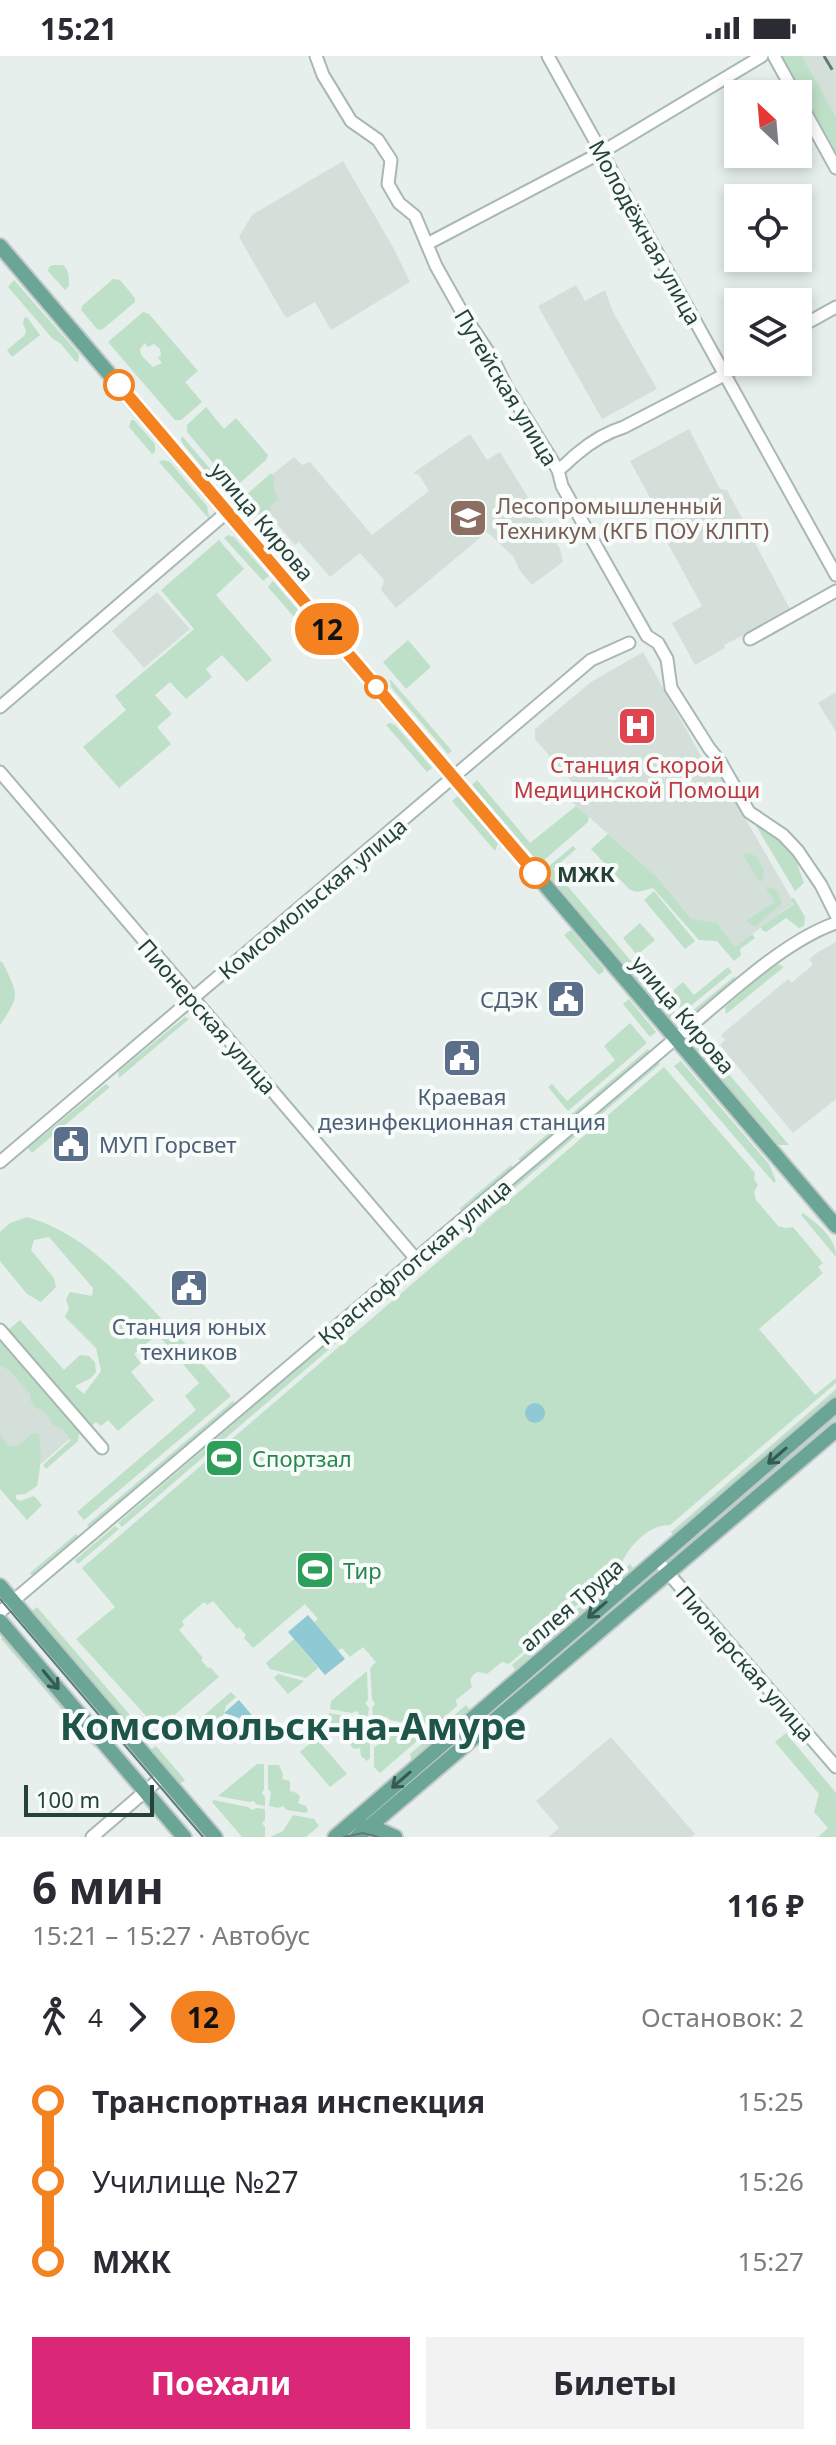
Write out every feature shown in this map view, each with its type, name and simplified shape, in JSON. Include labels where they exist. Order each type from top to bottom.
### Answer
[{"type":"main road","name":"улица Кирова","points":[[1,250],[836,1226]]},
{"type":"main road","name":"аллея Труда","points":[[337,1835],[836,1405]]},
{"type":"main road","name":"аллея Труда","points":[[362,1832],[836,1430]]},
{"type":"main road","points":[[0,1586],[215,1837]]},
{"type":"main road","points":[[0,1621],[184,1837]]},
{"type":"main road","points":[[495,1699],[505,1710]]},
{"type":"main road","points":[[396,1837],[392,1818],[398,1802]]},
{"type":"main road","points":[[337,1835],[352,1827],[362,1832],[387,1832],[396,1837]]},
{"type":"street","name":"Путейская улица","points":[[316,56],[323,75],[351,121],[378,140],[391,160],[388,184],[399,203],[415,216],[463,314],[558,470],[562,486],[647,636],[658,643],[667,659],[671,688],[749,812],[783,835],[798,851],[821,885],[836,915]]},
{"type":"street","name":"Молодёжная улица","points":[[548,56],[724,375]]},
{"type":"street","points":[[427,244],[602,152],[762,56]]},
{"type":"street","points":[[774,56],[787,80]]},
{"type":"street","points":[[812,124],[836,168]]},
{"type":"street","points":[[812,320],[836,307]]},
{"type":"street","points":[[558,470],[576,454],[612,431],[724,375]]},
{"type":"street","name":"Молодёжная улица","points":[[725,376],[836,575]]},
{"type":"street","points":[[0,707],[227,512]]},
{"type":"street","points":[[750,639],[836,591]]},
{"type":"street","name":"Комсомольская улица","points":[[0,1162],[591,660],[629,643]]},
{"type":"street","name":"Пионерская улица","points":[[0,772],[416,1259]]},
{"type":"street","name":"Краснофлотская улица","points":[[0,1612],[676,1038],[774,958],[822,928],[836,923]]},
{"type":"street","points":[[0,1330],[102,1448]]},
{"type":"street","name":"Пионерская улица","points":[[656,1559],[836,1767]]},
{"type":"street","points":[[92,1837],[163,1776]]},
{"type":"shaded area","points":[[802,56],[836,56],[836,117],[827,102]]},
{"type":"shaded area","points":[[343,161],[410,282],[331,330],[315,302],[287,318],[284,315],[239,237],[252,215]]},
{"type":"shaded area","points":[[576,285],[585,301],[605,290],[613,312],[657,389],[602,419],[538,306]]},
{"type":"shaded area","points":[[689,429],[720,489],[727,490],[791,611],[724,645],[725,648],[695,665],[672,623],[702,606],[655,520],[660,516],[630,461]]},
{"type":"shaded area","name":"Лесопромышленный Техникум (КГБ ПОУ КЛПТ)","points":[[470,434],[487,460],[500,452],[560,549],[563,562],[532,585],[513,556],[487,532],[396,608],[381,590],[384,580],[360,553],[330,577],[299,542],[295,545],[250,492],[294,457],[302,465],[310,462],[372,535],[429,491],[419,475],[413,473]]},
{"type":"shaded area","points":[[157,592],[190,629],[144,668],[112,631]]},
{"type":"shaded area","points":[[643,652],[705,763],[716,768],[794,903],[735,947],[717,923],[691,920],[658,878],[572,802],[583,788],[571,781],[535,739],[535,729],[591,682]]},
{"type":"shaded area","points":[[836,692],[836,732],[818,703]]},
{"type":"shaded area","points":[[836,942],[836,1099],[793,1133],[720,1045],[725,1040],[721,1035],[788,979],[792,983],[813,965],[809,959]]},
{"type":"shaded area","points":[[0,1353],[73,1436],[19,1483],[0,1462]]},
{"type":"shaded area","points":[[611,1737],[695,1834],[691,1837],[549,1837],[559,1828],[536,1801]]},
{"type":"green space","points":[[782,56],[802,56],[836,117],[836,153],[812,110],[812,80],[795,80]]},
{"type":"green space","points":[[53,265],[63,265],[66,269],[69,286],[65,290],[48,271]]},
{"type":"green space","points":[[113,279],[120,280],[135,302],[98,330],[81,310],[82,306]]},
{"type":"green space","points":[[14,280],[79,354],[78,362],[52,338],[8,287]]},
{"type":"green space","points":[[143,312],[149,314],[198,371],[185,382],[202,402],[181,420],[175,420],[108,342]],"holes":[[[145,343],[148,347],[154,344],[160,349],[158,358],[162,363],[153,367],[141,355],[140,349]]]},
{"type":"green space","points":[[27,317],[40,335],[12,357],[7,350],[25,335],[23,324]]},
{"type":"green space","points":[[206,407],[224,429],[236,418],[268,455],[234,488],[187,432],[187,425]]},
{"type":"green space","points":[[131,420],[155,444],[155,452],[152,454],[129,427]]},
{"type":"green space","points":[[182,436],[229,491],[221,490],[183,444]]},
{"type":"green space","points":[[159,462],[170,462],[207,506],[210,520]]},
{"type":"green space","points":[[271,473],[278,499],[268,512],[256,515],[243,501],[244,497]]},
{"type":"green space","points":[[228,535],[234,537],[269,576],[263,581],[224,538]]},
{"type":"green space","points":[[219,540],[244,569],[216,595],[272,660],[247,682],[222,655],[206,669],[212,677],[186,699],[170,682],[155,695],[172,714],[157,727],[171,744],[119,788],[83,747],[126,710],[115,696],[194,629],[161,590]]},
{"type":"green space","points":[[273,581],[309,623],[307,632],[268,587]]},
{"type":"green space","points":[[408,640],[431,667],[406,689],[383,662]]},
{"type":"green space","points":[[390,679],[452,751],[448,754],[391,687]]},
{"type":"green space","points":[[390,723],[432,768],[427,772],[386,725]]},
{"type":"green space","points":[[477,780],[530,843],[576,806],[589,817],[588,822],[538,862],[472,785]]},
{"type":"green space","points":[[458,796],[498,843],[495,851],[452,801]]},
{"type":"green space","points":[[755,824],[791,847],[804,883],[795,891]]},
{"type":"green space","points":[[608,834],[658,878],[691,919],[717,923],[735,947],[752,934],[755,938],[740,949],[741,955],[734,961],[717,941],[699,940],[653,888],[638,892],[630,890],[591,849]]},
{"type":"green space","points":[[573,846],[576,849],[553,869],[677,1015],[672,1020],[546,872]]},
{"type":"green space","points":[[743,855],[756,856],[764,870],[760,882]]},
{"type":"green space","points":[[766,888],[777,890],[782,903],[755,927],[746,921],[775,902]]},
{"type":"green space","points":[[654,891],[695,941],[685,949],[644,900]]},
{"type":"green space","points":[[794,898],[805,917],[804,926],[799,928],[786,918],[766,932],[762,930],[761,927],[794,904],[791,899]]},
{"type":"green space","points":[[640,923],[655,940],[637,955],[623,938]]},
{"type":"green space","points":[[571,930],[603,968],[599,975],[564,935]]},
{"type":"green space","points":[[0,961],[12,982],[15,995],[0,1025]]},
{"type":"green space","points":[[778,964],[784,967],[726,1014],[725,1007]]},
{"type":"green space","points":[[728,967],[732,972],[683,1012],[668,995],[683,982],[694,995]]},
{"type":"green space","points":[[735,976],[734,983],[690,1020],[686,1016]]},
{"type":"green space","points":[[629,999],[656,1032],[650,1037],[623,1004]]},
{"type":"green space","points":[[185,1017],[189,1019],[119,1078],[118,1072]]},
{"type":"green space","points":[[630,1023],[647,1043],[568,1111],[548,1087],[552,1084],[567,1101],[615,1060],[604,1046]]},
{"type":"green space","points":[[702,1042],[789,1145],[779,1145],[695,1048]]},
{"type":"green space","points":[[648,1049],[652,1055],[523,1162],[518,1159]]},
{"type":"green space","points":[[656,1059],[660,1064],[431,1260],[428,1257]]},
{"type":"green space","points":[[681,1061],[769,1164],[776,1181],[774,1183],[674,1066]]},
{"type":"green space","points":[[664,1067],[755,1173],[754,1179],[758,1185],[754,1192],[756,1200],[778,1226],[793,1227],[823,1263],[818,1267],[823,1273],[759,1329],[815,1395],[836,1378],[836,1383],[670,1525],[654,1528],[639,1539],[620,1568],[509,1664],[502,1662],[487,1674],[478,1672],[474,1675],[472,1687],[456,1700],[457,1706],[432,1728],[387,1717],[373,1717],[375,1704],[370,1668],[376,1662],[363,1647],[350,1657],[342,1648],[338,1651],[314,1622],[318,1619],[305,1604],[253,1648],[244,1638],[246,1635],[213,1601],[207,1605],[204,1602],[182,1621],[184,1625],[179,1630],[203,1658],[201,1660],[219,1677],[158,1729],[76,1639],[115,1607],[82,1568]]},
{"type":"green space","points":[[106,1084],[110,1087],[32,1153],[28,1148]]},
{"type":"green space","points":[[511,1165],[514,1170],[464,1211],[459,1209]]},
{"type":"green space","points":[[803,1213],[830,1238],[836,1257],[801,1215]]},
{"type":"green space","points":[[27,1217],[49,1225],[89,1249],[125,1280],[174,1332],[160,1332],[134,1354],[141,1363],[131,1372],[154,1400],[118,1431],[108,1420],[101,1426],[96,1422],[90,1427],[7,1331],[20,1320],[64,1370],[80,1355],[89,1356],[95,1362],[96,1372],[75,1386],[84,1394],[101,1371],[96,1348],[65,1317],[69,1308],[66,1299],[70,1292],[92,1296],[93,1288],[49,1237],[34,1240],[31,1250],[54,1278],[56,1287],[41,1302],[27,1294],[0,1261],[0,1232],[10,1223]]},
{"type":"green space","points":[[400,1281],[404,1285],[122,1527],[118,1523]]},
{"type":"green space","points":[[163,1337],[180,1338],[231,1396],[84,1520],[77,1512],[196,1410],[185,1396],[199,1383]]},
{"type":"green space","points":[[0,1338],[79,1432],[78,1441],[46,1469],[43,1465],[71,1440],[63,1430],[52,1424],[42,1410],[36,1408],[30,1394],[10,1371],[0,1365]]},
{"type":"green space","points":[[836,1389],[836,1396],[674,1536],[671,1532]]},
{"type":"green space","points":[[233,1401],[237,1405],[91,1530],[87,1525]]},
{"type":"green space","points":[[836,1413],[836,1423],[684,1554],[680,1553],[678,1549]]},
{"type":"green space","points":[[33,1433],[38,1434],[40,1445],[37,1486],[25,1494],[16,1495],[16,1499],[20,1501],[34,1496],[42,1505],[27,1520],[0,1489],[0,1435],[9,1446],[18,1446]]},
{"type":"green space","points":[[115,1526],[119,1529],[78,1564],[75,1560]]},
{"type":"green space","points":[[76,1534],[80,1538],[34,1577],[30,1573]]},
{"type":"green space","points":[[630,1564],[633,1568],[515,1670],[512,1665]]},
{"type":"green space","points":[[650,1572],[654,1575],[533,1682],[529,1681],[527,1678]]},
{"type":"green space","points":[[37,1607],[149,1737],[144,1742],[32,1611]]},
{"type":"green space","points":[[7,1634],[98,1741],[95,1748],[1,1639]]},
{"type":"green space","points":[[294,1639],[318,1668],[306,1678],[270,1669],[266,1663]]},
{"type":"green space","points":[[367,1671],[368,1700],[365,1703],[369,1708],[368,1716],[360,1715],[357,1711],[330,1709],[331,1701]]},
{"type":"green space","points":[[278,1674],[304,1681],[288,1694],[274,1678]]},
{"type":"green space","points":[[231,1692],[236,1697],[226,1706],[218,1734],[203,1716]]},
{"type":"green space","points":[[466,1705],[471,1711],[443,1735],[440,1727]]},
{"type":"green space","points":[[329,1713],[351,1717],[354,1721],[369,1721],[366,1733],[370,1738],[370,1758],[367,1761],[361,1756],[360,1748],[354,1749],[350,1739],[344,1740],[340,1730],[334,1730],[327,1724]]},
{"type":"green space","points":[[397,1725],[425,1730],[425,1734],[380,1773],[374,1767],[374,1747],[390,1738]]},
{"type":"green space","points":[[437,1731],[439,1738],[411,1759],[410,1754]]},
{"type":"green space","points":[[786,1733],[836,1793],[836,1837],[818,1837],[828,1828],[814,1812],[819,1794],[775,1742]]},
{"type":"green space","points":[[316,1738],[347,1774],[330,1787],[300,1752]]},
{"type":"green space","points":[[156,1746],[185,1780],[180,1784],[150,1750]]},
{"type":"green space","points":[[257,1764],[264,1764],[262,1793],[265,1806],[254,1801],[218,1796]]},
{"type":"green space","points":[[268,1765],[279,1765],[282,1779],[290,1781],[290,1791],[297,1793],[300,1797],[298,1803],[306,1806],[308,1811],[269,1806]]},
{"type":"green space","points":[[212,1802],[252,1810],[265,1809],[262,1823],[265,1837],[242,1837]]},
{"type":"green space","points":[[293,1815],[314,1819],[319,1826],[306,1837],[270,1837],[283,1831]]},
{"type":"water","points":[[535,1403],[542,1406],[545,1413],[542,1420],[535,1423],[528,1420],[525,1413],[528,1406]]},
{"type":"water","points":[[308,1615],[345,1659],[325,1675],[288,1632]]},
{"type":"water","points":[[239,1700],[256,1720],[249,1727],[242,1719],[224,1713]]},
{"type":"water","points":[[225,1722],[240,1730],[226,1742],[218,1734]]},
{"type":"tram line","points":[[0,1599],[203,1837]]},
{"type":"tram line","points":[[344,1837],[363,1833],[378,1837]]},
{"type":"railway","points":[[824,56],[836,76]]},
{"type":"bus line","name":"12","points":[[119,385],[535,873]]},
{"type":"place","name":"Лесопромышленный Техникум (КГБ ПОУ КЛПТ)","points":[[468,518]]},
{"type":"place","name":"Станция Скорой Медицинской Помощи","points":[[637,726]]},
{"type":"place","name":"МЖК","points":[[535,873]]},
{"type":"place","name":"СДЭК","points":[[566,999]]},
{"type":"place","name":"Краевая дезинфекционная станция","points":[[462,1058]]},
{"type":"place","name":"МУП Горсвет","points":[[71,1144]]},
{"type":"place","name":"Станция юных техников","points":[[189,1288]]},
{"type":"place","name":"Спортзал","points":[[224,1458]]},
{"type":"place","name":"Тир","points":[[315,1570]]},
{"type":"district","name":"Комсомольск-на-Амуре","points":[[293,1725]]}]
